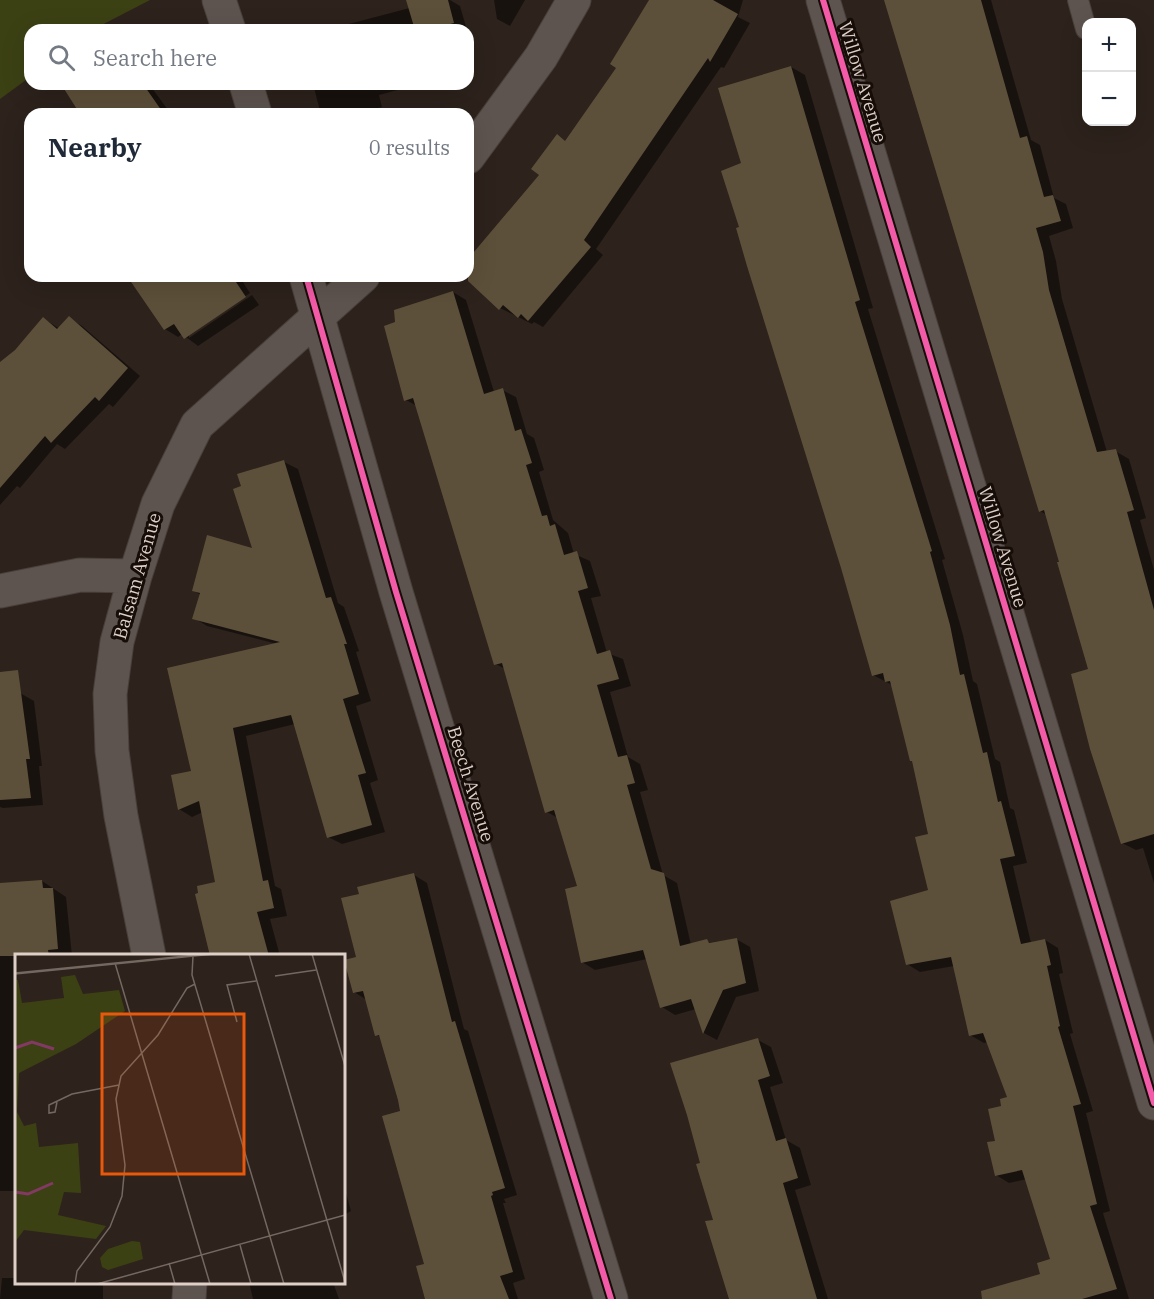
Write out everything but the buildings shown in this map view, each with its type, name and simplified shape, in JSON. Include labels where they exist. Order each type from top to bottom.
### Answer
[{"type":"street","points":[[219,0],[227,24]]},
{"type":"street","points":[[474,149],[541,57],[574,0]]},
{"type":"street","name":"Willow Avenue","points":[[823,0],[1154,1103]]},
{"type":"street","points":[[248,90],[253,108]]},
{"type":"street","name":"Beech Avenue","points":[[308,282],[396,592],[611,1299]]},
{"type":"street","name":"Balsam Avenue","points":[[149,954],[121,816],[112,751],[110,694],[117,642],[135,576],[158,504],[197,426],[357,282]]},
{"type":"street","points":[[0,591],[80,575],[135,576]]},
{"type":"street","points":[[189,1299],[190,1284]]},
{"type":"lane","points":[[1078,0],[1083,18]]},
{"type":"green space","points":[[0,0],[150,0],[104,24],[24,24],[24,81],[0,99]]},
{"type":"cycle path","points":[[823,0],[1154,1103]]},
{"type":"cycle path","points":[[308,282],[396,592],[611,1299]]}]
